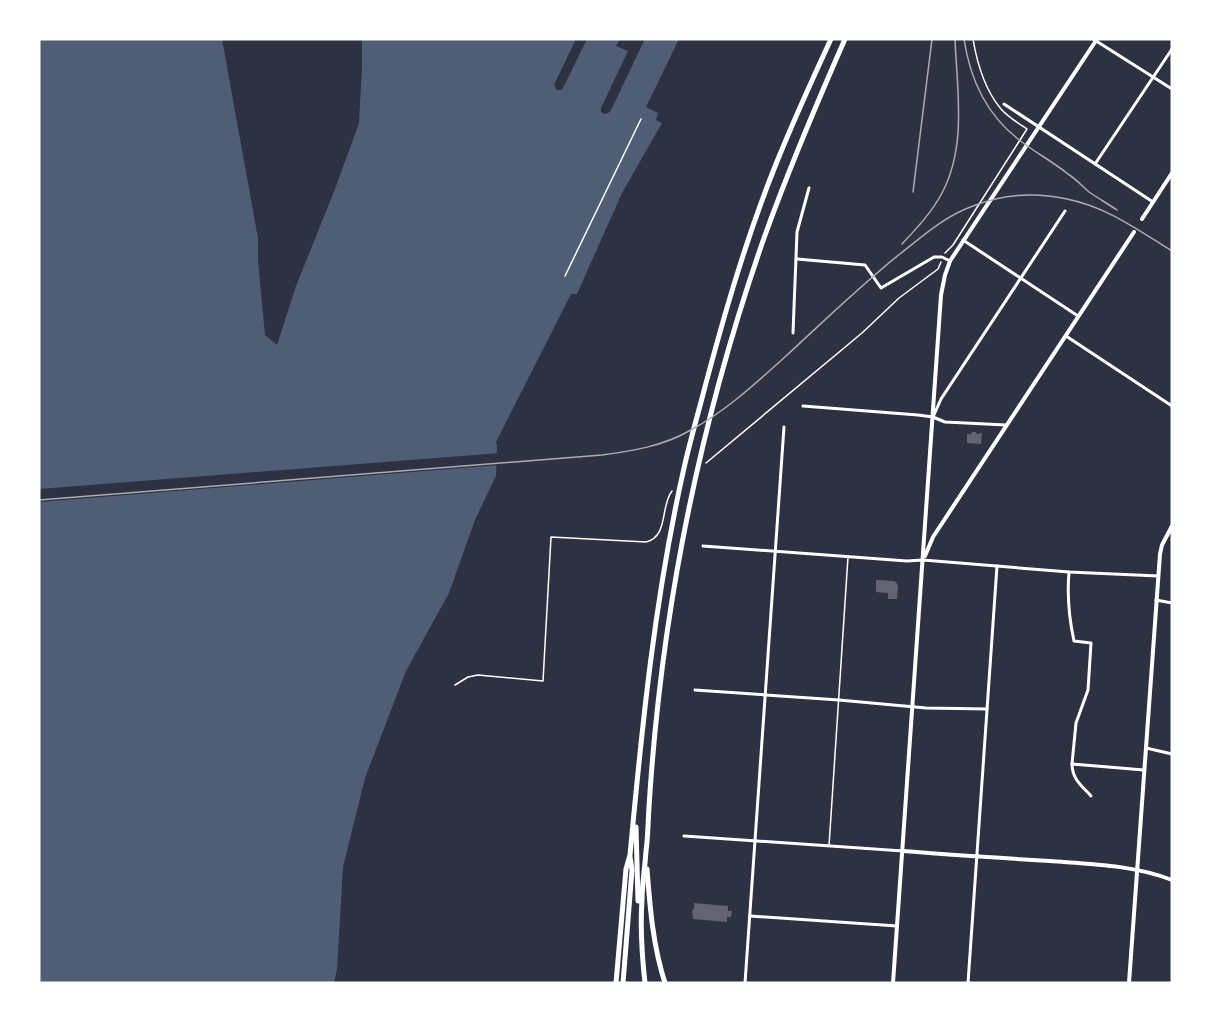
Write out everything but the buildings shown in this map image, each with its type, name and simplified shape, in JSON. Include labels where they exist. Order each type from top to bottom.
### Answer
[{"type":"highway","points":[[616,983],[626,869],[630,855],[651,653],[680,487],[714,349],[745,250],[789,131],[831,39]]},
{"type":"highway","points":[[643,983],[641,911],[655,726],[679,558],[702,452],[725,364],[758,256],[808,123],[845,39]]},
{"type":"highway","points":[[635,804],[643,983]]},
{"type":"highway","points":[[646,852],[652,927],[665,983]]},
{"type":"highway","points":[[623,983],[632,870],[630,855]]},
{"type":"street","points":[[893,983],[941,295],[945,275],[950,261],[963,240],[1095,40],[1172,89]]},
{"type":"street","points":[[1095,164],[1172,49]]},
{"type":"street","points":[[1004,104],[1153,202]]},
{"type":"street","points":[[1142,219],[1172,173]]},
{"type":"street","points":[[793,333],[797,232],[809,188]]},
{"type":"street","points":[[933,417],[941,399],[1065,211]]},
{"type":"street","points":[[923,560],[933,537],[1134,232]]},
{"type":"street","points":[[963,240],[1078,316]]},
{"type":"street","points":[[797,259],[865,265],[881,288],[934,257],[942,257],[950,261]]},
{"type":"street","points":[[1065,336],[1172,406]]},
{"type":"street","points":[[803,406],[933,417],[945,422],[1006,425]]},
{"type":"street","points":[[745,983],[784,426]]},
{"type":"street","points":[[1129,983],[1160,554],[1172,526]]},
{"type":"street","points":[[703,546],[1069,572],[1158,576]]},
{"type":"street","points":[[968,983],[997,566]]},
{"type":"street","points":[[1069,572],[1070,625],[1074,641],[1091,643],[1088,690],[1076,723],[1073,776],[1091,796]]},
{"type":"street","points":[[1156,600],[1172,603]]},
{"type":"street","points":[[695,690],[912,707],[987,709]]},
{"type":"street","points":[[1146,748],[1172,754]]},
{"type":"street","points":[[1072,764],[1144,770]]},
{"type":"street","points":[[684,836],[1086,864],[1137,870],[1172,880]]},
{"type":"street","points":[[750,916],[897,926]]},
{"type":"lane","points":[[829,846],[848,556]]},
{"type":"path","points":[[942,257],[953,245],[1027,129],[1002,111],[993,98],[976,56],[974,39]]},
{"type":"path","points":[[565,276],[641,118]]},
{"type":"water","points":[[39,39],[222,39],[258,238],[265,335],[277,345],[296,286],[359,123],[362,39],[679,39],[646,107],[658,113],[656,120],[662,123],[622,193],[577,294],[571,294],[496,442],[496,476],[475,520],[449,593],[406,671],[365,778],[343,867],[337,969],[334,983],[39,983]]},
{"type":"pier","points":[[576,39],[587,39],[563,88],[557,90],[554,85]]},
{"type":"pier","points":[[620,39],[645,39],[610,112],[605,114],[601,112],[601,108],[628,51],[616,46]]},
{"type":"pier","points":[[500,453],[499,465],[39,502],[39,489]]},
{"type":"railway","points":[[913,192],[932,39]]},
{"type":"railway","points":[[902,244],[924,220],[938,200],[950,175],[955,156],[959,118],[955,39]]},
{"type":"railway","points":[[964,39],[975,82],[988,107],[997,118],[1024,144],[1117,210]]},
{"type":"railway","points":[[39,500],[602,455],[658,444],[689,431],[728,406],[872,278],[935,226],[963,210],[996,199],[1019,195],[1043,195],[1082,203],[1109,213],[1172,251]]}]
